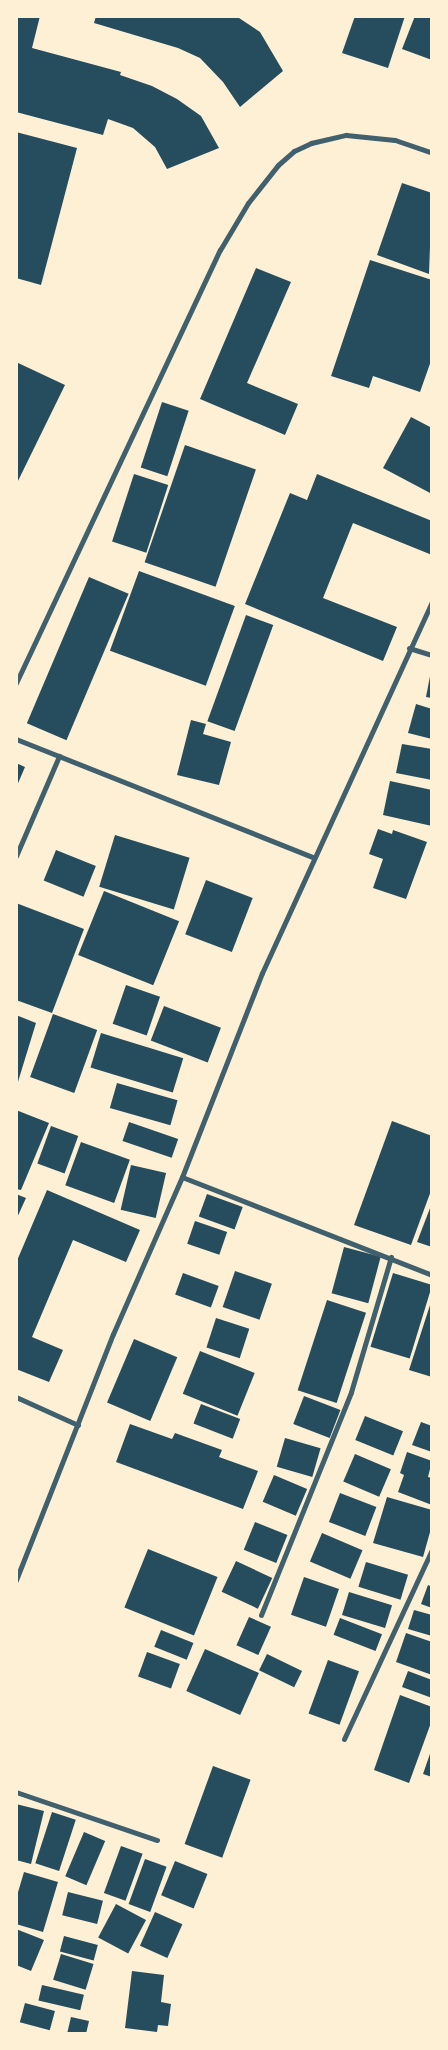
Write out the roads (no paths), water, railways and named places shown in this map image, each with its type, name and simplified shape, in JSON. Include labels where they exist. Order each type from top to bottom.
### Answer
[{"type":"street","points":[[16,684],[220,250],[248,203],[278,165],[294,151],[311,143],[346,135],[394,140],[432,153]]},
{"type":"street","points":[[16,1580],[78,1425],[182,1177],[262,973],[313,857],[432,602]]},
{"type":"street","points":[[409,648],[432,655]]},
{"type":"street","points":[[16,739],[313,857]]},
{"type":"street","points":[[16,856],[59,756]]},
{"type":"street","points":[[182,1177],[391,1257],[432,1275]]},
{"type":"street","points":[[261,1615],[351,1392],[391,1257]]},
{"type":"street","points":[[16,1397],[78,1425]]},
{"type":"street","points":[[344,1739],[432,1549]]},
{"type":"street","points":[[16,1792],[157,1840]]}]
